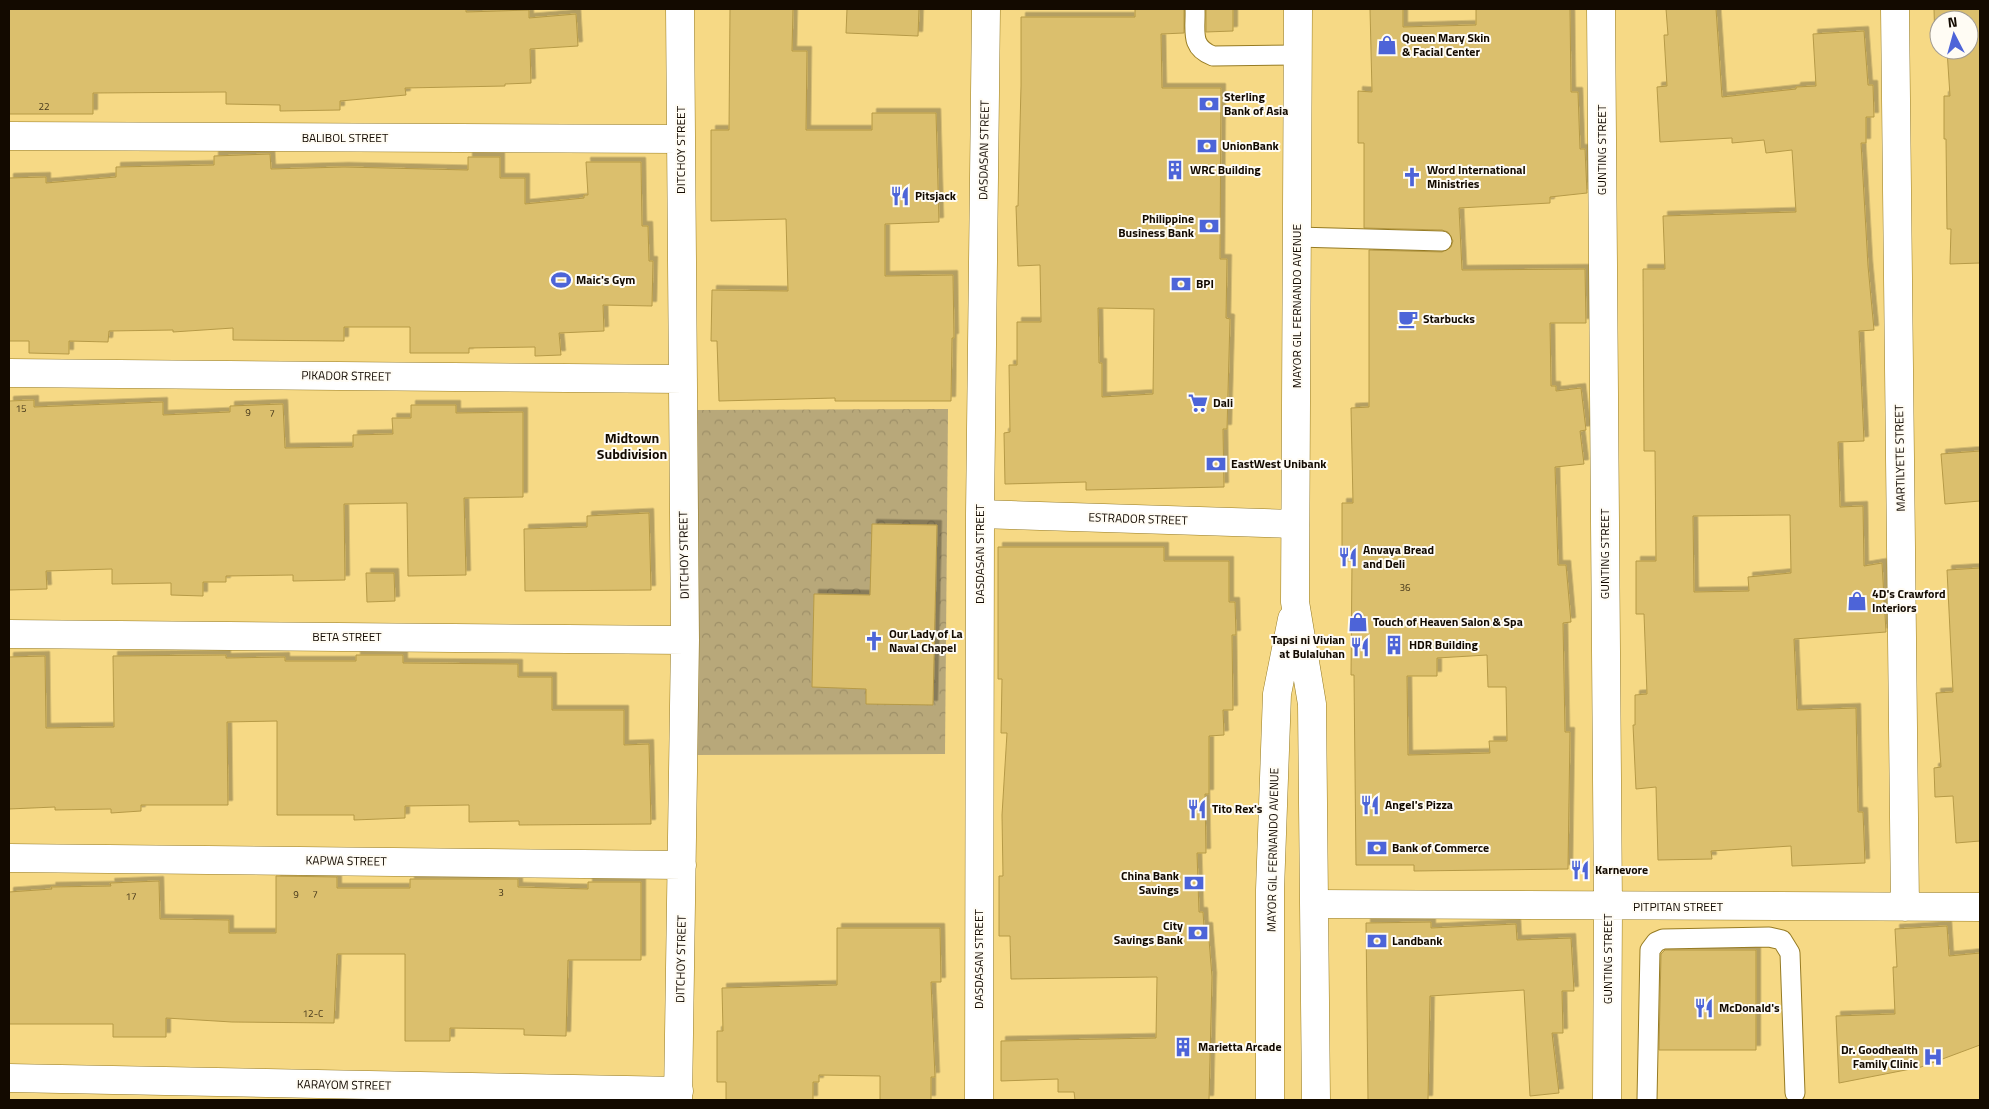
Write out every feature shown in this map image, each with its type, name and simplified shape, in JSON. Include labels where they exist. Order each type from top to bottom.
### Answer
[{"type":"street","name":"DITCHOY STREET","points":[[678,1095],[685,640],[680,9]]},
{"type":"street","name":"DASDASAN STREET","points":[[979,1100],[980,514],[986,9]]},
{"type":"street","name":"MAYOR GIL FERNANDO AVENUE","points":[[1298,9],[1295,602],[1312,704],[1316,1100]]},
{"type":"street","name":"GUNTING STREET","points":[[1602,9],[1608,906],[1607,1100]]},
{"type":"street","name":"MARTILYETE STREET","points":[[1895,9],[1905,907]]},
{"type":"street","name":"BALIBOL STREET","points":[[9,136],[681,139]]},
{"type":"street","name":"PIKADOR STREET","points":[[9,373],[683,379]]},
{"type":"street","name":"ESTRADOR STREET","points":[[980,514],[1295,524]]},
{"type":"street","name":"MAYOR GIL FERNANDO AVENUE","points":[[1270,1100],[1270,890],[1277,694],[1295,602]]},
{"type":"street","name":"BETA STREET","points":[[9,634],[685,640]]},
{"type":"street","name":"KAPWA STREET","points":[[9,858],[682,865]]},
{"type":"street","name":"PITPITAN STREET","points":[[1315,904],[1980,907]]},
{"type":"street","name":"KARAYOM STREET","points":[[9,1078],[678,1095]]},
{"type":"lane","points":[[1195,9],[1196,42],[1202,52],[1213,56],[1298,55]]},
{"type":"lane","points":[[1297,237],[1442,241]]},
{"type":"lane","points":[[1647,1100],[1650,950],[1656,942],[1663,939],[1769,937],[1782,940],[1790,953],[1795,1093]]},
{"type":"green space","points":[[948,409],[945,754],[694,755],[697,410]]},
{"type":"building","points":[[9,9],[466,9],[466,12],[529,10],[529,18],[576,14],[578,46],[530,49],[531,83],[505,84],[505,86],[405,88],[406,95],[340,101],[340,110],[280,111],[280,105],[226,104],[226,92],[93,93],[93,114],[9,114]]},
{"type":"building","points":[[730,9],[793,9],[792,51],[807,51],[806,130],[872,130],[872,113],[936,113],[939,222],[885,224],[885,276],[953,275],[954,338],[952,338],[951,401],[835,401],[835,398],[719,401],[717,341],[711,341],[712,290],[788,291],[786,219],[711,221],[711,130],[729,130]]},
{"type":"building","points":[[847,9],[919,9],[918,36],[846,33]]},
{"type":"building","points":[[1135,9],[1184,9],[1184,33],[1161,34],[1162,88],[1221,88],[1220,259],[1227,259],[1226,318],[1230,319],[1227,429],[1223,429],[1224,487],[1086,490],[1086,482],[1005,484],[1004,433],[1010,432],[1009,365],[1017,365],[1017,322],[1041,322],[1040,265],[1018,266],[1016,206],[1018,206],[1021,17],[1135,17]],"holes":[[[1098,308],[1154,309],[1153,394],[1102,397],[1102,363],[1099,363]]]},
{"type":"building","points":[[1206,9],[1233,9],[1233,31],[1206,32]]},
{"type":"building","points":[[1370,9],[1403,9],[1403,27],[1476,25],[1476,9],[1570,9],[1571,92],[1578,92],[1580,149],[1585,149],[1587,193],[1550,197],[1550,203],[1459,208],[1462,270],[1585,269],[1586,323],[1550,323],[1551,386],[1556,386],[1556,391],[1581,388],[1586,430],[1580,431],[1584,464],[1555,467],[1558,565],[1566,565],[1571,622],[1563,623],[1565,732],[1570,732],[1568,869],[1414,871],[1414,865],[1356,865],[1354,675],[1351,675],[1352,561],[1342,561],[1342,503],[1353,503],[1351,408],[1369,407],[1369,250],[1442,252],[1451,247],[1453,241],[1448,232],[1442,230],[1364,228],[1364,143],[1358,143],[1358,91],[1372,92]],"holes":[[[1487,655],[1488,687],[1506,687],[1507,741],[1489,741],[1490,753],[1408,755],[1407,676],[1437,676],[1437,658]]]},
{"type":"building","points":[[1666,9],[1716,9],[1722,97],[1816,86],[1813,34],[1864,31],[1868,85],[1873,85],[1874,117],[1866,117],[1866,143],[1861,143],[1868,266],[1874,330],[1859,331],[1864,441],[1838,442],[1840,507],[1863,506],[1864,566],[1882,563],[1886,632],[1794,639],[1797,710],[1856,708],[1858,812],[1863,812],[1865,863],[1792,866],[1791,846],[1711,851],[1712,859],[1658,860],[1656,787],[1636,789],[1633,725],[1635,725],[1635,695],[1647,694],[1644,614],[1636,614],[1636,561],[1656,561],[1655,451],[1644,451],[1643,269],[1665,269],[1663,216],[1796,212],[1792,150],[1766,153],[1764,140],[1732,143],[1732,138],[1660,142],[1657,87],[1667,86],[1664,35],[1668,35]],"holes":[[[1790,515],[1791,573],[1748,577],[1749,591],[1694,592],[1693,516]]]},
{"type":"building","points":[[1980,9],[1980,263],[1950,264],[1951,229],[1947,229],[1946,139],[1944,139],[1944,96],[1950,96],[1948,60],[1979,60],[1979,10],[1934,10]]},
{"type":"building","points":[[270,154],[271,169],[344,167],[468,170],[468,157],[500,157],[500,178],[525,178],[525,204],[584,198],[584,195],[588,195],[586,162],[641,162],[642,226],[648,226],[649,261],[653,261],[652,306],[603,305],[604,331],[559,333],[561,355],[535,356],[535,347],[469,348],[469,353],[410,353],[410,327],[344,327],[344,341],[233,340],[233,328],[173,332],[173,330],[109,331],[108,342],[69,341],[69,354],[29,353],[29,341],[9,341],[9,178],[46,177],[46,183],[116,177],[116,167],[214,165],[214,156]]},
{"type":"building","points":[[34,400],[34,407],[163,402],[163,415],[230,412],[230,406],[283,404],[285,448],[353,447],[353,435],[393,434],[392,418],[411,418],[411,405],[456,405],[456,413],[523,412],[523,497],[464,498],[466,575],[408,576],[407,503],[344,504],[345,580],[293,581],[293,575],[226,576],[226,582],[203,582],[203,596],[171,595],[171,583],[112,584],[112,569],[46,571],[47,589],[9,590],[9,401]]},
{"type":"building","points":[[1980,451],[1980,501],[1945,504],[1941,454]]},
{"type":"building","points":[[649,513],[651,590],[525,591],[524,529],[587,527],[587,516]]},
{"type":"building","name":"Our Lady of La Naval Chapel","points":[[872,524],[937,525],[933,705],[866,704],[866,689],[812,687],[814,594],[870,595]]},
{"type":"building","points":[[998,547],[1164,547],[1164,561],[1229,561],[1229,602],[1235,602],[1236,635],[1232,635],[1233,710],[1223,710],[1224,735],[1209,736],[1209,794],[1205,794],[1206,853],[1197,853],[1199,912],[1203,912],[1204,927],[1208,927],[1212,977],[1209,1100],[1075,1100],[1074,1092],[1058,1092],[1058,1079],[1001,1081],[1001,1041],[1156,1038],[1157,977],[1011,979],[1010,936],[999,936],[999,876],[1003,876],[1002,815],[1007,733],[1001,733],[1002,679],[998,679]]},
{"type":"building","points":[[1980,568],[1980,841],[1956,843],[1953,796],[1935,797],[1934,768],[1941,767],[1936,693],[1953,692],[1947,570]]},
{"type":"building","points":[[366,573],[394,573],[395,601],[367,602]]},
{"type":"building","points":[[226,655],[226,658],[285,657],[285,661],[356,661],[356,655],[403,655],[403,663],[518,664],[518,677],[552,677],[552,710],[624,710],[624,745],[649,744],[651,824],[519,825],[519,821],[469,822],[469,805],[405,806],[405,818],[354,820],[354,815],[277,815],[277,721],[227,722],[228,805],[141,805],[141,811],[111,813],[111,809],[55,810],[55,807],[9,809],[9,657],[45,656],[46,728],[114,727],[113,656]]},
{"type":"building","points":[[276,876],[337,877],[337,888],[410,888],[410,879],[518,879],[518,887],[588,889],[588,882],[641,882],[641,960],[568,960],[566,1036],[524,1035],[524,1029],[450,1028],[450,1041],[405,1041],[405,954],[337,954],[334,1023],[232,1022],[166,1018],[166,1037],[113,1037],[113,1024],[9,1024],[9,892],[52,889],[51,887],[111,886],[110,883],[159,881],[160,919],[229,920],[229,933],[276,933]]},
{"type":"building","points":[[1431,922],[1431,928],[1516,924],[1517,940],[1571,938],[1574,991],[1562,991],[1563,1033],[1552,1033],[1559,1093],[1530,1096],[1524,990],[1430,996],[1428,1100],[1368,1100],[1366,923]]},
{"type":"building","points":[[1947,926],[1949,956],[1980,953],[1980,1045],[1921,1067],[1839,1083],[1836,1016],[1895,1014],[1893,967],[1897,967],[1895,929]]},
{"type":"building","points":[[837,928],[940,928],[941,982],[931,982],[935,1077],[931,1077],[931,1100],[880,1100],[880,1076],[819,1075],[819,1082],[813,1082],[813,1100],[726,1100],[726,1082],[717,1082],[717,1031],[723,1031],[722,988],[837,985]]},
{"type":"building","name":"McDonald's","points":[[1665,950],[1756,950],[1756,1050],[1659,1050],[1661,954]]},
{"type":"place","name":"Queen Mary Skin & Facial Center","points":[[1387,45]]},
{"type":"place","name":"Sterling Bank of Asia","points":[[1209,104]]},
{"type":"place","name":"UnionBank","points":[[1207,146]]},
{"type":"place","name":"WRC Building","points":[[1175,170]]},
{"type":"place","name":"Word International Ministries","points":[[1412,177]]},
{"type":"place","name":"Pitsjack","points":[[900,196]]},
{"type":"place","name":"Philippine Business Bank","points":[[1209,226]]},
{"type":"place","name":"Maic's Gym","points":[[561,280]]},
{"type":"place","name":"BPI","points":[[1181,284]]},
{"type":"place","name":"Starbucks","points":[[1408,319]]},
{"type":"place","name":"Dali","points":[[1198,403]]},
{"type":"place","name":"EastWest Unibank","points":[[1216,464]]},
{"type":"place","name":"Anvaya Bread and Deli","points":[[1348,557]]},
{"type":"place","name":"4D's Crawford Interiors","points":[[1857,601]]},
{"type":"place","name":"Touch of Heaven Salon & Spa","points":[[1358,622]]},
{"type":"place","name":"Our Lady of La Naval Chapel","points":[[874,641]]},
{"type":"place","name":"HDR Building","points":[[1394,645]]},
{"type":"place","name":"Tapsi ni Vivian at Bulaluhan","points":[[1360,647]]},
{"type":"place","name":"Angel's Pizza","points":[[1370,805]]},
{"type":"place","name":"Tito Rex's","points":[[1197,809]]},
{"type":"place","name":"Bank of Commerce","points":[[1377,848]]},
{"type":"place","name":"Karnevore","points":[[1580,870]]},
{"type":"place","name":"China Bank Savings","points":[[1194,883]]},
{"type":"place","name":"City Savings Bank","points":[[1198,933]]},
{"type":"place","name":"Landbank","points":[[1377,941]]},
{"type":"place","name":"McDonald's","points":[[1704,1008]]},
{"type":"place","name":"Marietta Arcade","points":[[1183,1047]]},
{"type":"place","name":"Dr. Goodhealth Family Clinic","points":[[1933,1057]]},
{"type":"district","name":"Midtown Subdivision","points":[[632,446]]}]
